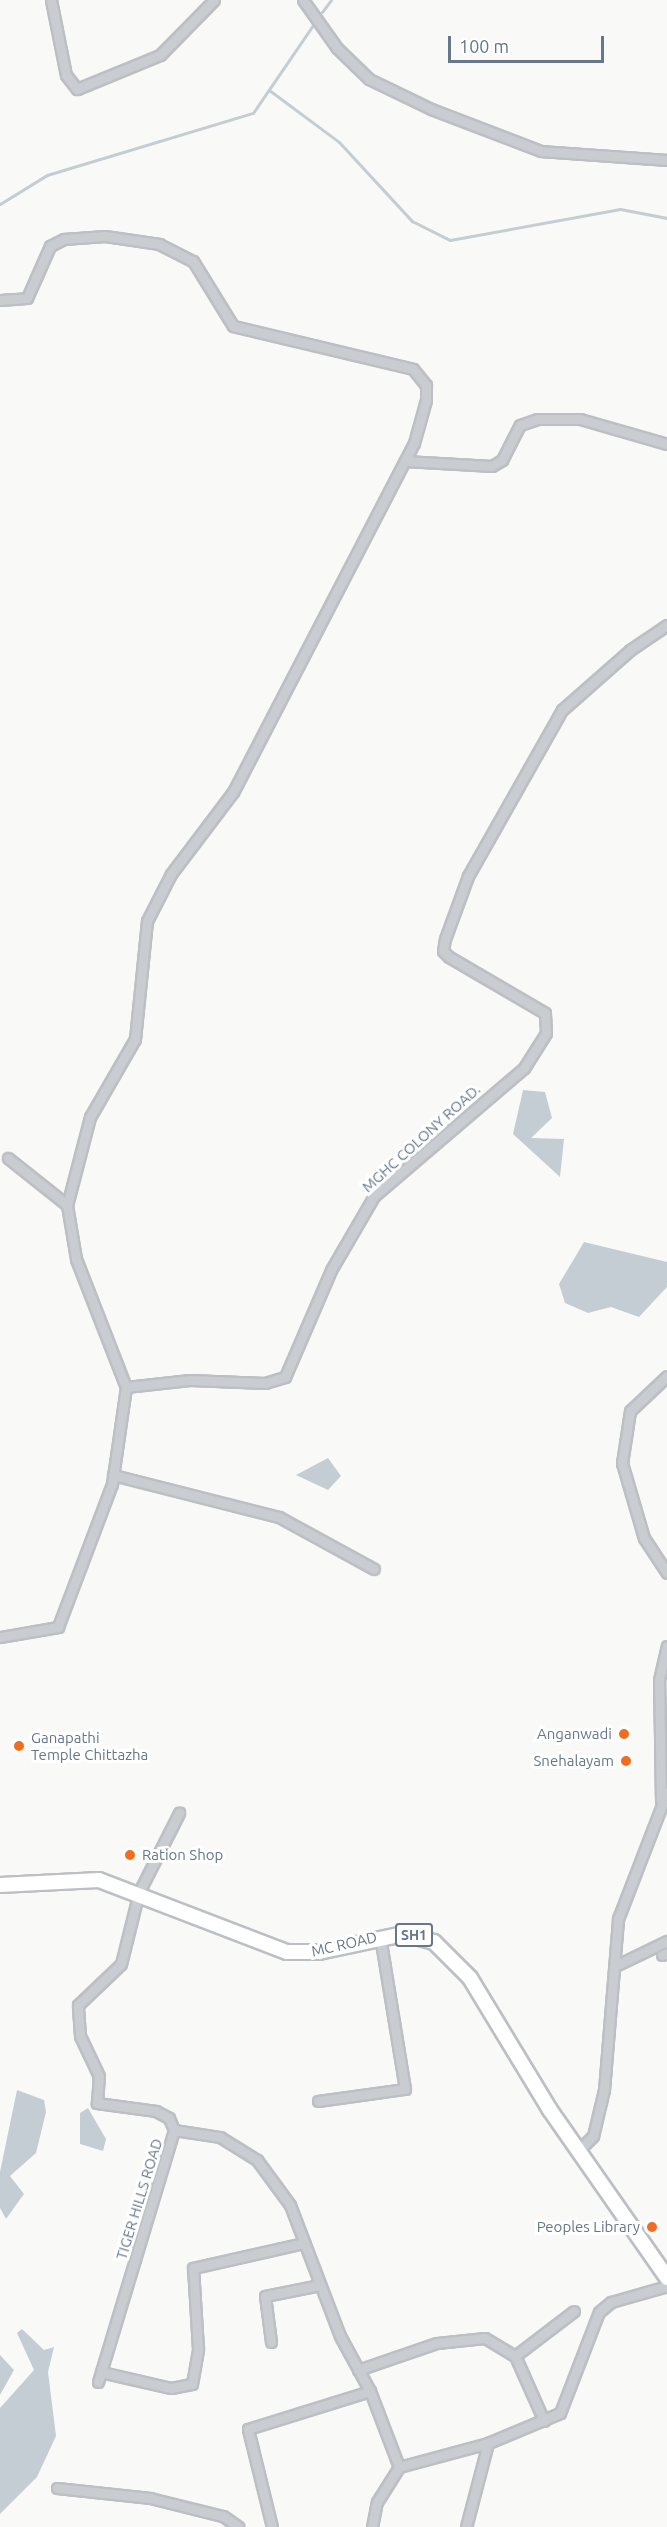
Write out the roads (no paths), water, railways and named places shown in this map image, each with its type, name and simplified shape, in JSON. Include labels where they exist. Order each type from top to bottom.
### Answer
[{"type":"main road","name":"MC ROAD","points":[[0,1885],[84,1878],[139,1892],[287,1952],[320,1952],[380,1935],[404,1934],[434,1942],[470,1978],[577,2152],[667,2278]]},
{"type":"street","points":[[51,0],[66,75],[77,89],[160,55],[214,0]]},
{"type":"street","points":[[303,0],[337,48],[369,79],[431,109],[541,151],[667,160]]},
{"type":"street","points":[[0,300],[27,298],[50,246],[64,239],[124,236],[177,250],[193,261],[233,326],[383,360],[422,377],[424,416],[405,461],[233,792],[159,895],[146,930],[135,1039],[90,1117],[67,1205],[76,1259],[126,1387],[113,1475],[58,1627],[0,1637]]},
{"type":"street","points":[[405,461],[492,466],[502,460],[520,425],[537,419],[580,419],[667,444]]},
{"type":"street","name":"MGHC COLONY ROAD.","points":[[126,1387],[190,1380],[266,1383],[285,1377],[331,1270],[374,1196],[524,1068],[546,1033],[545,1013],[449,957],[443,951],[445,939],[468,876],[562,710],[621,657],[667,625]]},
{"type":"street","points":[[8,1158],[67,1205]]},
{"type":"street","points":[[667,1376],[630,1412],[622,1463],[644,1538],[667,1573]]},
{"type":"street","points":[[113,1475],[279,1517],[374,1569]]},
{"type":"street","points":[[661,1806],[659,1680],[667,1646]]},
{"type":"street","points":[[577,2152],[593,2136],[612,2044],[618,1919],[667,1792]]},
{"type":"street","points":[[139,1892],[179,1813]]},
{"type":"street","name":"TIGER HILLS ROAD","points":[[98,2382],[174,2130],[169,2118],[156,2111],[97,2103],[97,2066],[76,2019],[78,2005],[122,1964],[139,1892]]},
{"type":"street","points":[[318,2101],[405,2089],[380,1935]]},
{"type":"street","points":[[615,1965],[667,1941]]},
{"type":"street","points":[[174,2130],[220,2137],[256,2160],[290,2205],[320,2285],[358,2370],[370,2391],[399,2467]]},
{"type":"street","points":[[101,2372],[171,2388],[192,2384],[198,2349],[193,2268],[304,2243]]},
{"type":"street","points":[[271,2342],[265,2296],[320,2285]]},
{"type":"street","points":[[372,2527],[377,2502],[399,2467],[488,2443],[560,2413],[599,2312],[611,2302],[667,2286]]},
{"type":"street","points":[[515,2356],[574,2311]]},
{"type":"street","points":[[358,2370],[437,2343],[485,2338],[515,2356],[544,2421]]},
{"type":"street","points":[[272,2527],[248,2429],[370,2391]]},
{"type":"street","points":[[466,2527],[488,2443]]},
{"type":"street","points":[[57,2488],[150,2498],[223,2516],[239,2527]]},
{"type":"waterway","points":[[322,12],[331,0]]},
{"type":"waterway","points":[[0,204],[47,175],[253,113],[313,25]]},
{"type":"waterway","points":[[269,90],[339,142],[412,221],[450,240],[620,209],[667,218]]},
{"type":"place","name":"Anganwadi","points":[[624,1734]]},
{"type":"place","name":"Ganapathi Temple Chittazha","points":[[19,1746]]},
{"type":"place","name":"Snehalayam","points":[[626,1761]]},
{"type":"place","name":"Ration Shop","points":[[130,1855]]},
{"type":"place","name":"Peoples Library","points":[[652,2227]]}]
